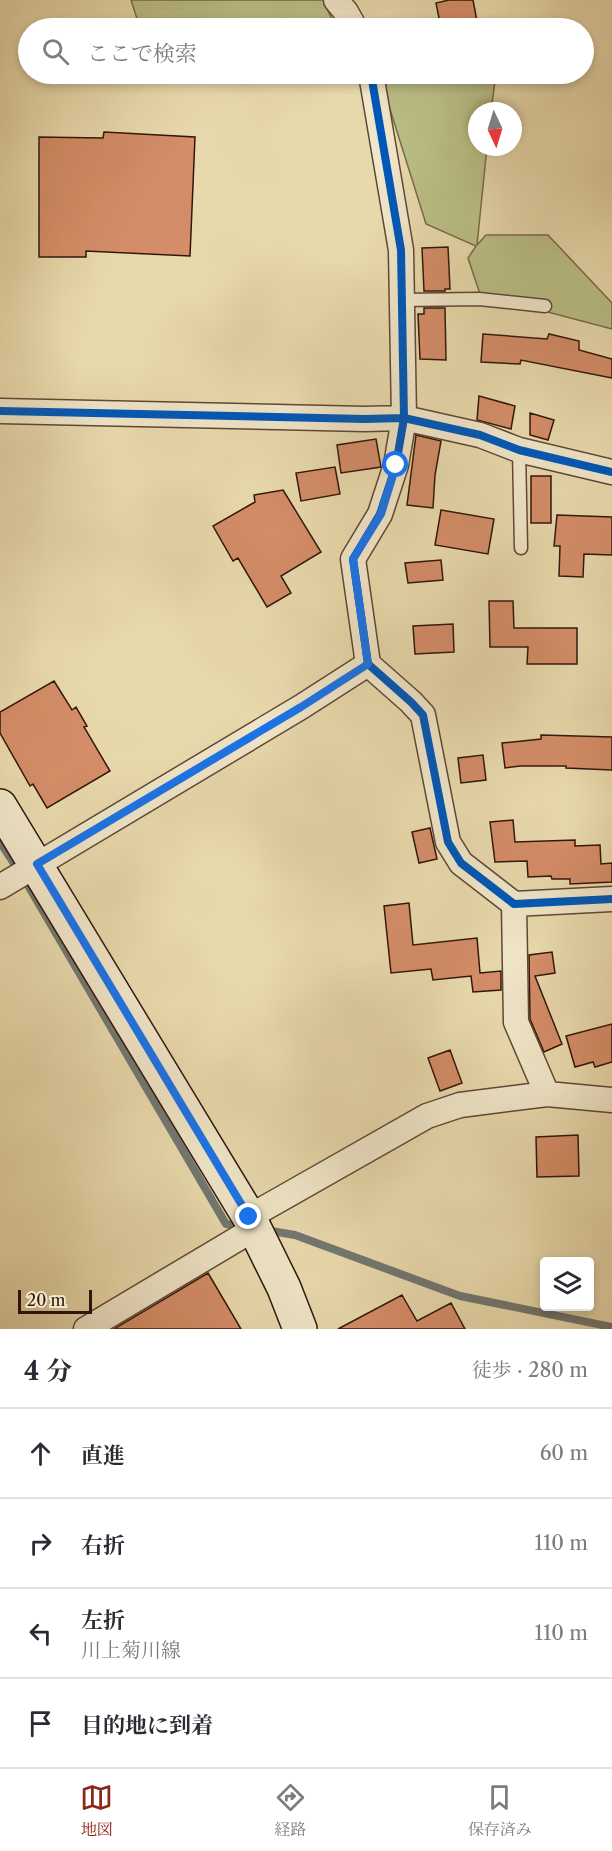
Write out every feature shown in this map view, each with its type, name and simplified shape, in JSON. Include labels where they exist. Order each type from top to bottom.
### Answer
[{"type":"main road","points":[[0,806],[252,1223],[284,1288],[300,1329]]},
{"type":"street","points":[[336,0],[349,18]]},
{"type":"street","points":[[373,84],[401,249],[404,418],[396,465],[381,514],[353,559],[368,664],[411,702],[423,716],[448,842],[460,863],[514,904],[612,899]]},
{"type":"street","points":[[0,411],[354,419],[404,418],[480,435],[519,450],[612,472]]},
{"type":"street","points":[[0,886],[291,713],[368,664]]},
{"type":"street","points":[[514,904],[516,1022],[547,1094]]},
{"type":"street","points":[[86,1329],[252,1223],[427,1116],[460,1105],[547,1094],[612,1100]]},
{"type":"lane","points":[[402,300],[479,299],[545,306]]},
{"type":"lane","points":[[519,450],[521,548]]},
{"type":"green space","points":[[131,0],[323,0],[331,18],[137,18]]},
{"type":"green space","points":[[382,84],[495,84],[492,102],[468,102],[468,156],[486,156],[477,245],[486,235],[548,235],[612,303],[612,329],[480,294],[468,258],[476,246],[426,224]]},
{"type":"building","points":[[449,0],[473,0],[476,18],[439,18],[436,3]]},
{"type":"building","points":[[104,132],[195,137],[190,256],[86,251],[86,257],[39,257],[39,137],[103,138]]},
{"type":"building","points":[[448,247],[450,289],[424,291],[422,248]]},
{"type":"building","points":[[424,308],[445,308],[446,360],[420,359],[418,314],[424,314]]},
{"type":"building","points":[[483,334],[547,339],[549,334],[579,341],[579,350],[612,359],[612,378],[521,360],[520,364],[481,362]]},
{"type":"building","points":[[479,396],[515,406],[511,429],[477,420]]},
{"type":"building","points":[[530,413],[554,420],[548,440],[530,435]]},
{"type":"building","points":[[416,435],[441,441],[435,475],[433,508],[407,505]]},
{"type":"building","points":[[376,439],[381,467],[341,473],[337,445]]},
{"type":"building","points":[[335,467],[340,494],[301,501],[296,473]]},
{"type":"building","points":[[531,476],[551,476],[551,523],[531,523]]},
{"type":"building","points":[[283,490],[321,552],[281,576],[291,593],[267,607],[238,558],[233,561],[213,526],[255,502],[254,495]]},
{"type":"building","points":[[441,510],[494,519],[488,554],[435,545]]},
{"type":"building","points":[[557,515],[612,517],[612,555],[584,554],[583,577],[559,576],[560,546],[554,546]]},
{"type":"building","points":[[441,560],[443,580],[408,583],[405,563]]},
{"type":"building","points":[[489,601],[513,601],[514,628],[577,628],[577,664],[527,664],[528,647],[490,647]]},
{"type":"building","points":[[453,624],[454,652],[415,654],[413,626]]},
{"type":"building","points":[[54,681],[72,710],[76,707],[87,726],[84,727],[110,771],[47,808],[33,784],[30,786],[0,733],[0,712]]},
{"type":"building","points":[[541,735],[612,737],[612,770],[566,768],[566,766],[505,768],[502,743],[541,739]]},
{"type":"building","points":[[483,755],[486,780],[461,783],[458,758]]},
{"type":"building","points":[[513,820],[515,842],[575,840],[575,846],[600,845],[601,864],[612,863],[612,882],[570,884],[570,879],[552,879],[551,876],[528,877],[527,861],[495,862],[490,822]]},
{"type":"building","points":[[430,828],[437,859],[419,863],[412,832]]},
{"type":"building","points":[[409,903],[413,945],[477,938],[480,973],[501,971],[501,990],[473,992],[471,976],[433,980],[431,969],[391,973],[384,906]]},
{"type":"building","points":[[552,952],[555,973],[535,976],[562,1044],[544,1052],[530,1019],[529,955]]},
{"type":"building","points":[[612,1024],[612,1062],[595,1067],[593,1062],[575,1067],[566,1036]]},
{"type":"building","points":[[450,1050],[462,1083],[440,1091],[428,1058]]},
{"type":"building","points":[[578,1135],[579,1176],[537,1177],[536,1137]]},
{"type":"building","points":[[208,1273],[241,1329],[114,1329]]},
{"type":"building","points":[[402,1295],[417,1321],[451,1303],[465,1329],[338,1329]]},
{"type":"waterway","points":[[0,842],[26,882],[226,1224],[244,1227]]},
{"type":"waterway","points":[[265,1230],[295,1235],[460,1296],[612,1327]]},
{"type":"cycle path","points":[[373,84],[401,250],[404,418],[396,465],[380,514],[353,559],[368,664],[423,715],[448,842],[461,863],[514,904],[612,899]]},
{"type":"cycle path","points":[[0,411],[404,418],[480,435],[519,450],[612,472]]},
{"type":"route","points":[[249,1217],[37,864],[301,707],[368,664],[353,559],[381,514],[396,465]]}]
